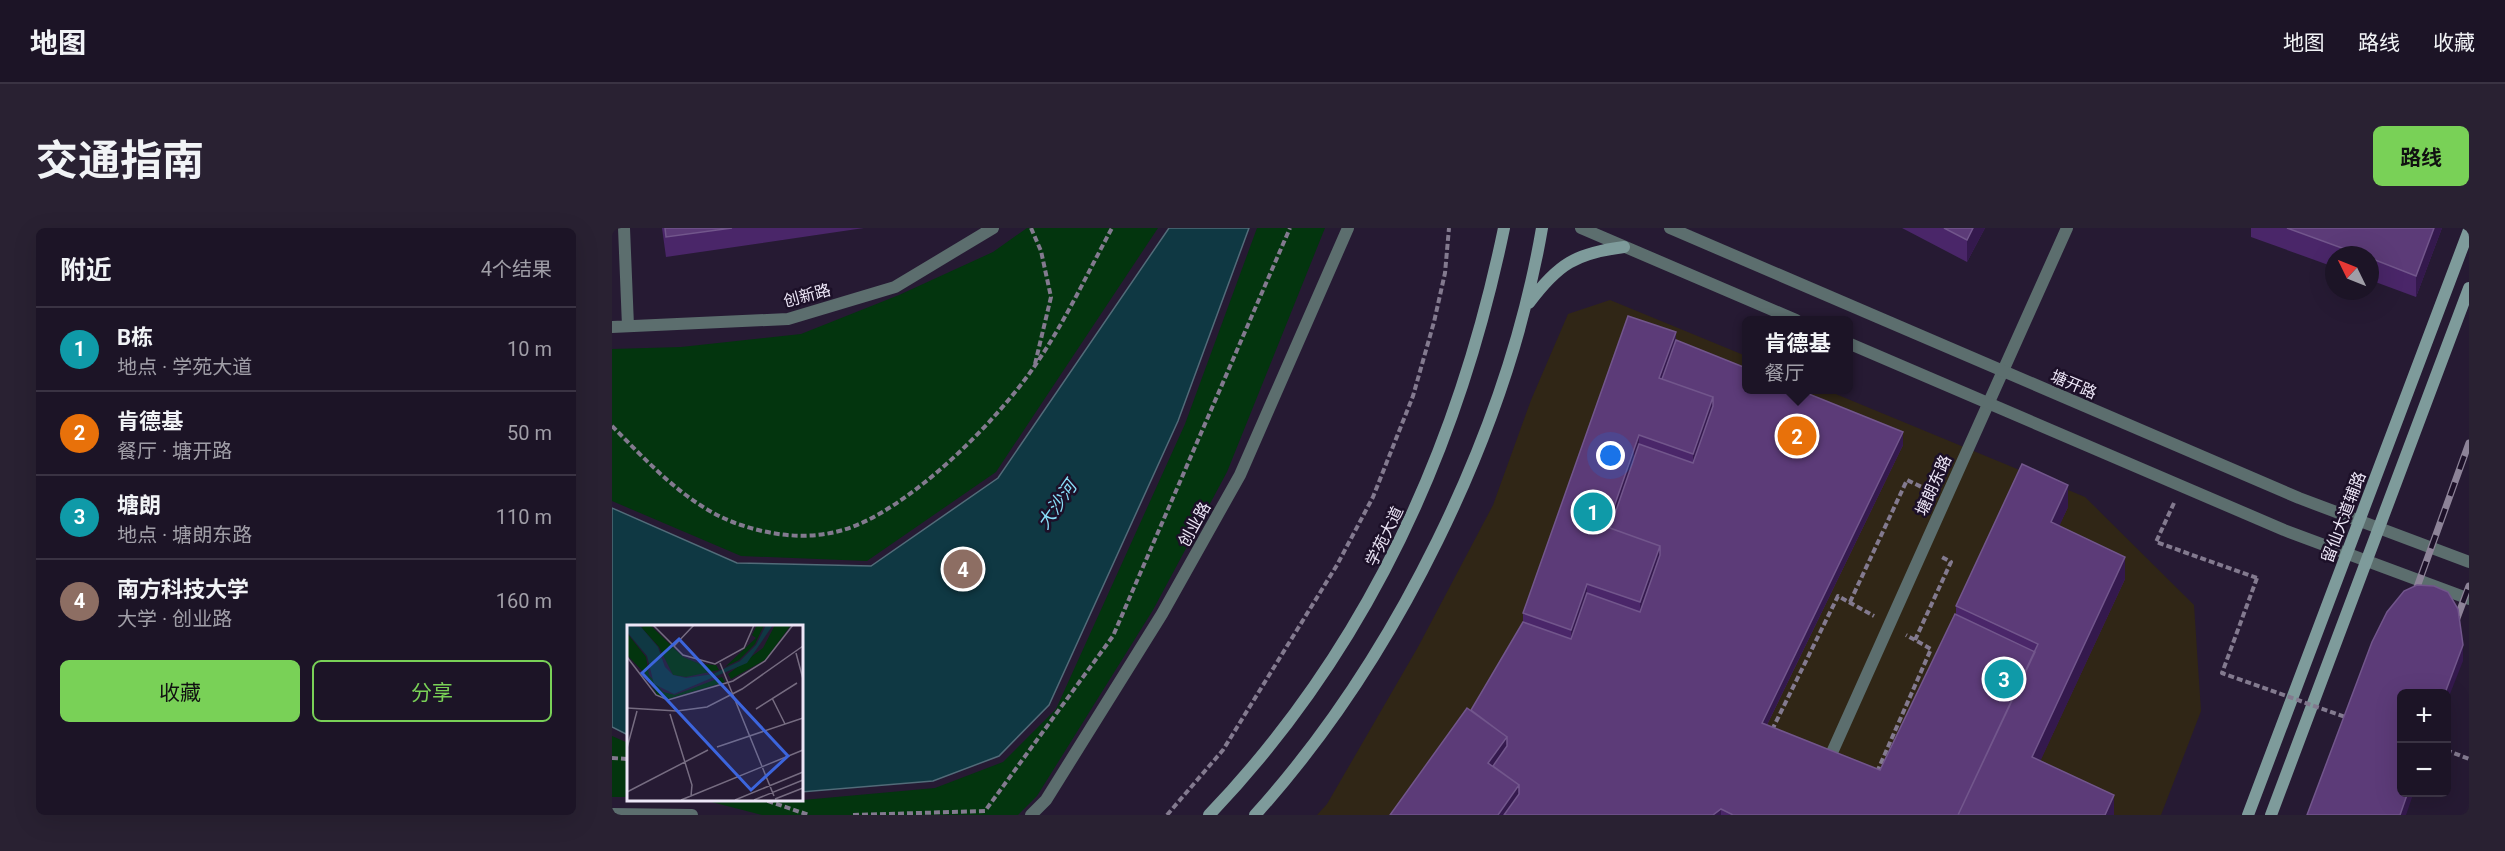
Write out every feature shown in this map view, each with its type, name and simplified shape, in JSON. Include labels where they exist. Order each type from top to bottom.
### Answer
[{"type":"main road","name":"学苑大道","points":[[1209,815],[1289,723],[1323,677],[1381,581],[1408,526],[1454,411],[1486,309],[1504,228]]},
{"type":"main road","points":[[1259,812],[1342,704],[1418,578],[1475,454],[1499,390],[1524,309],[1542,228]]},
{"type":"main road","name":"留仙大道辅路","points":[[2248,815],[2469,230]]},
{"type":"main road","points":[[1524,309],[1541,287],[1564,265],[1591,251],[1624,247]]},
{"type":"main road","points":[[2271,815],[2469,288]]},
{"type":"street","points":[[624,228],[628,326]]},
{"type":"street","name":"创新路","points":[[612,327],[788,319],[895,287],[993,228]]},
{"type":"street","name":"创业路","points":[[1031,815],[1046,800],[1162,614],[1240,476],[1348,228]]},
{"type":"street","points":[[1581,228],[1784,316]]},
{"type":"street","name":"塘开路","points":[[1670,228],[2299,498],[2469,562]]},
{"type":"street","name":"塘朗东路","points":[[1830,757],[2067,228]]},
{"type":"street","points":[[1853,345],[2181,486],[2347,554],[2469,599]]},
{"type":"street","points":[[612,813],[692,815]]},
{"type":"path","points":[[1031,228],[1041,251],[1051,297],[1034,368]]},
{"type":"path","points":[[612,426],[664,477],[694,500],[739,524],[785,535],[812,536],[844,530],[881,513],[934,476],[965,448],[1034,368],[1066,315],[1112,228]]},
{"type":"path","points":[[853,815],[985,811],[1113,636],[1290,228]]},
{"type":"path","points":[[1167,815],[1223,750],[1337,565],[1373,497],[1413,396],[1434,322],[1445,273],[1449,228]]},
{"type":"path","points":[[1850,602],[1906,480]]},
{"type":"path","points":[[2181,486],[2156,542],[2257,578],[2222,673],[2349,718]]},
{"type":"path","points":[[1915,640],[1951,562]]},
{"type":"path","points":[[2451,752],[2469,759]]},
{"type":"path","points":[[612,758],[627,759]]},
{"type":"path","points":[[765,800],[809,815]]},
{"type":"shaded area","points":[[1610,300],[1742,354],[1742,394],[1836,394],[2085,497],[2194,605],[2201,711],[2161,815],[1317,815],[1327,804],[1418,647],[1493,505],[1531,400],[1568,314]]},
{"type":"green space","points":[[1027,228],[1158,228],[996,472],[867,561],[741,556],[612,501],[612,349],[681,347],[801,334],[899,295],[993,252]]},
{"type":"green space","points":[[1257,228],[1325,228],[1227,472],[1153,610],[1037,796],[1018,815],[762,815],[704,800],[803,800],[935,788],[1003,762],[1056,709],[1185,424]]},
{"type":"green space","points":[[612,736],[627,743],[627,797],[612,797]]},
{"type":"water","name":"大沙河","points":[[1169,228],[1249,228],[1178,421],[1049,705],[999,756],[933,781],[802,792],[802,625],[627,625],[627,734],[612,727],[612,508],[737,563],[871,566],[998,478]]},
{"type":"building","points":[[665,228],[732,228],[666,237]]},
{"type":"building","points":[[1944,228],[1973,228],[1967,240]]},
{"type":"building","points":[[2287,228],[2434,228],[2416,276],[2379,262],[2379,246],[2336,246]]},
{"type":"building","points":[[1628,316],[1676,332],[1659,378],[1713,397],[1693,454],[1639,435],[1607,527],[1660,546],[1640,602],[1587,584],[1571,630],[1523,613]]},
{"type":"building","points":[[1676,340],[1742,366],[1742,394],[1809,394],[1903,432],[1762,723],[1880,770],[1955,614],[2035,652],[1958,815],[1733,815],[1721,809],[1713,815],[1504,815],[1519,794],[1519,785],[1493,766],[1507,746],[1507,737],[1471,710],[1523,622],[1571,639],[1587,593],[1640,612],[1660,555],[1660,546],[1610,528],[1639,444],[1693,463],[1713,406],[1713,397],[1662,379]]},
{"type":"building","points":[[2022,464],[2068,485],[2051,522],[2125,557],[2032,757],[2114,795],[2105,815],[1958,815],[2038,644],[1956,606]]},
{"type":"building","points":[[2417,585],[2434,586],[2448,592],[2458,609],[2463,645],[2446,689],[2397,689],[2397,797],[2406,797],[2400,815],[2307,815],[2372,642],[2387,612],[2404,591]]},
{"type":"building","points":[[1467,708],[1507,737],[1488,763],[1519,785],[1498,815],[1390,815]]},
{"type":"railway","points":[[2412,601],[2469,443]]},
{"type":"railway","points":[[2453,629],[2469,586]]},
{"type":"place","name":"肯德基","points":[[1797,436]]},
{"type":"place","name":"B栋","points":[[1593,512]]},
{"type":"place","name":"南方科技大学","points":[[963,569]]},
{"type":"place","name":"塘朗","points":[[2004,679]]}]
